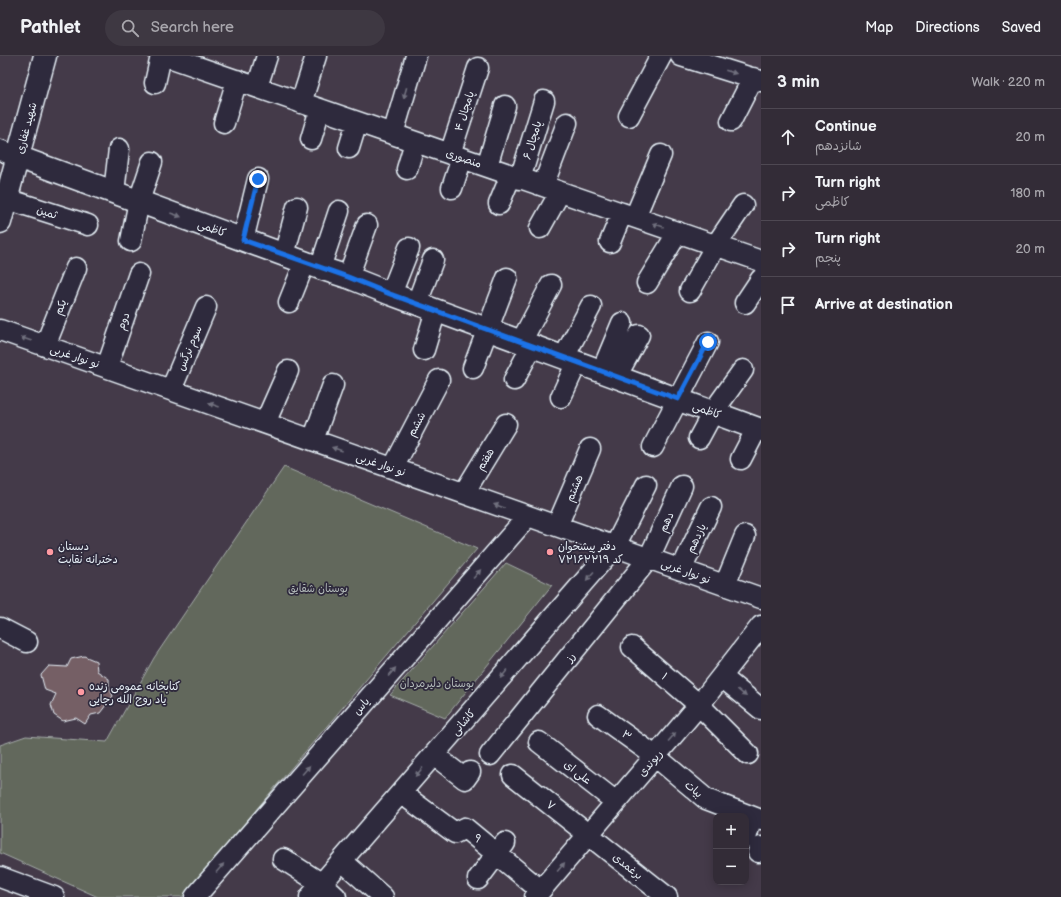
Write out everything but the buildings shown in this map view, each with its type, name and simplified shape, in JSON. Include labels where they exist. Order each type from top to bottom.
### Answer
[{"type":"street","name":"شهید غفاری","points":[[0,222],[6,199],[9,154],[45,56]]},
{"type":"street","points":[[155,83],[162,56]]},
{"type":"street","name":"منصوری","points":[[166,56],[213,64],[237,80],[761,261]]},
{"type":"street","points":[[257,87],[267,56]]},
{"type":"street","points":[[302,102],[316,56]]},
{"type":"street","points":[[394,134],[416,56]]},
{"type":"street","points":[[629,116],[661,56]]},
{"type":"street","points":[[681,56],[757,80],[730,121]]},
{"type":"street","name":"پامچال ۴","points":[[452,188],[456,156],[478,68]]},
{"type":"street","points":[[224,123],[237,80]]},
{"type":"street","name":"۶ پامچال","points":[[499,204],[516,177],[544,101]]},
{"type":"street","points":[[487,166],[505,106]]},
{"type":"street","points":[[311,139],[320,109]]},
{"type":"street","points":[[349,148],[357,122]]},
{"type":"street","points":[[540,228],[552,189],[567,123]]},
{"type":"street","points":[[407,169],[415,142]]},
{"type":"street","points":[[114,192],[119,149]]},
{"type":"street","name":"کاظمی","points":[[9,154],[348,277],[390,294],[759,429]]},
{"type":"street","points":[[610,242],[629,215],[661,155]]},
{"type":"street","points":[[131,241],[139,202],[152,162]]},
{"type":"street","points":[[243,240],[258,179]]},
{"type":"street","name":"ثمین","points":[[6,199],[88,225]]},
{"type":"street","points":[[690,291],[716,245],[743,205]]},
{"type":"street","points":[[284,255],[297,207]]},
{"type":"street","points":[[289,302],[313,265],[339,211]]},
{"type":"street","points":[[348,277],[367,225]]},
{"type":"street","points":[[647,283],[678,232]]},
{"type":"street","points":[[390,294],[409,248]]},
{"type":"street","points":[[424,350],[426,307],[433,260]]},
{"type":"street","name":"یکم","points":[[45,346],[76,268]]},
{"type":"street","name":"دوم","points":[[106,367],[139,274]]},
{"type":"street","points":[[473,368],[507,278]]},
{"type":"street","points":[[745,303],[761,279]]},
{"type":"street","points":[[514,380],[551,285]]},
{"type":"street","points":[[561,397],[571,360],[591,306]]},
{"type":"street","name":"سوم نرگس","points":[[171,390],[206,307]]},
{"type":"street","points":[[609,374],[622,323]]},
{"type":"street","name":"نو نوار غربی","points":[[0,330],[761,598]]},
{"type":"street","points":[[609,374],[639,335]]},
{"type":"street","points":[[653,447],[708,342]]},
{"type":"street","points":[[699,438],[713,412],[743,370]]},
{"type":"street","points":[[265,423],[288,371]]},
{"type":"street","name":"ششم","points":[[393,468],[439,380]]},
{"type":"street","points":[[313,440],[333,385]]},
{"type":"street","name":"هفتم","points":[[464,493],[506,424]]},
{"type":"street","points":[[741,459],[759,429]]},
{"type":"street","name":"هشتم","points":[[557,526],[590,449]]},
{"type":"street","name":"کاشانی","points":[[323,893],[401,793],[615,546],[646,485]]},
{"type":"street","name":"دهم","points":[[650,558],[682,486]]},
{"type":"street","name":"یازدهم","points":[[681,570],[711,507]]},
{"type":"street","name":"یاس","points":[[195,897],[528,516]]},
{"type":"street","points":[[725,585],[745,536]]},
{"type":"street","name":"رز","points":[[490,755],[650,558]]},
{"type":"street","name":"ریوندی","points":[[539,892],[699,705],[761,626]]},
{"type":"street","points":[[0,628],[26,642]]},
{"type":"street","name":"۱","points":[[632,647],[699,705],[748,754]]},
{"type":"street","points":[[722,677],[761,709]]},
{"type":"street","name":"۳","points":[[598,715],[656,756]]},
{"type":"street","name":"علی ای","points":[[539,742],[616,802]]},
{"type":"street","points":[[434,755],[465,779],[470,772]]},
{"type":"street","name":"بیات","points":[[656,756],[706,799],[757,818]]},
{"type":"street","name":"۷","points":[[513,775],[589,834]]},
{"type":"street","name":"۹","points":[[401,793],[455,833],[465,828],[501,848],[539,892]]},
{"type":"street","points":[[755,846],[757,818]]},
{"type":"street","name":"برغمدی","points":[[589,834],[667,897]]},
{"type":"street","points":[[478,879],[501,848]]},
{"type":"street","points":[[283,858],[323,893]]},
{"type":"street","points":[[349,867],[383,897]]},
{"type":"street","points":[[0,878],[54,897]]},
{"type":"green space","name":"بوستان شقایق","points":[[284,467],[477,549],[182,897],[98,897],[0,853],[0,745],[26,736],[107,742],[154,658]]},
{"type":"green space","name":"بوستان دلیرمردان","points":[[506,563],[552,585],[445,718],[390,695]]},
{"type":"place","name":"دبستان دخترانه نقابت","points":[[50,552]]},
{"type":"place","name":"دفتر پیشخوان کد ۷۲۱۶۲۲۱۹","points":[[550,552]]},
{"type":"place","name":"کتابخانه عمومی زنده یاد روح الله رجایی","points":[[81,692]]},
{"type":"route","points":[[258,179],[243,240],[348,277],[390,294],[678,399],[708,342]]}]
